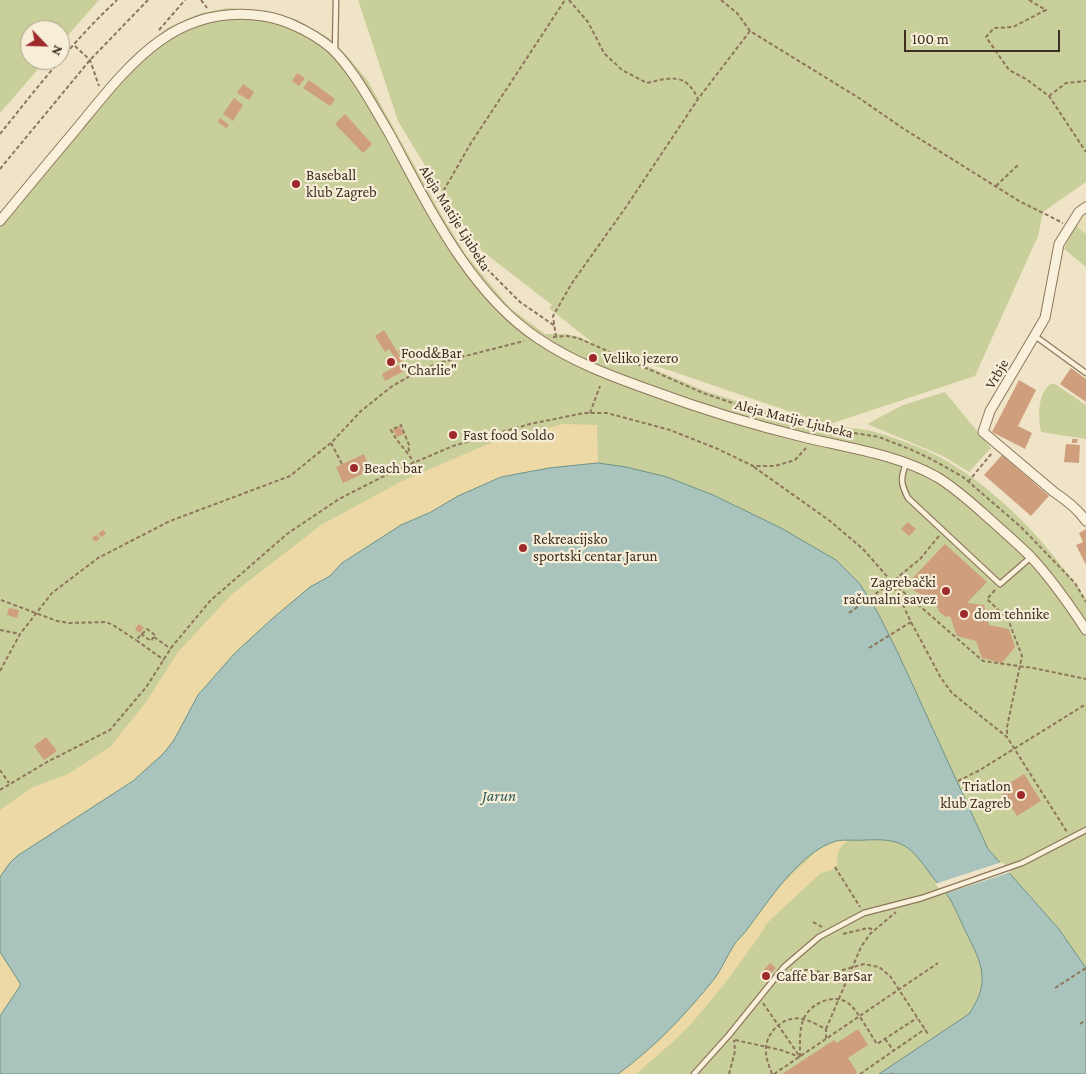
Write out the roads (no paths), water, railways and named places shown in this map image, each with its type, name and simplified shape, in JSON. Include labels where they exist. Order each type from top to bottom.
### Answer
[{"type":"street","name":"Aleja Matije Ljubeka","points":[[0,221],[106,92],[146,50],[160,39],[192,23],[230,14],[266,16],[303,29],[335,52],[361,84],[431,210],[470,272],[501,307],[537,338],[567,356],[615,377],[706,410],[752,424],[872,453],[930,474],[974,505],[1031,557],[1066,600],[1086,630]]},
{"type":"street","name":"Vrbje","points":[[1086,208],[1079,212],[1059,244],[1046,318],[990,411],[983,432],[1064,499],[1086,521]]},
{"type":"lane","points":[[335,52],[336,0]]},
{"type":"lane","points":[[1035,336],[1086,373]]},
{"type":"lane","points":[[906,464],[902,474],[902,485],[908,498],[1000,584],[1031,557]]},
{"type":"lane","points":[[694,1074],[729,1035],[784,967],[820,937],[864,913],[922,898],[1022,863],[1086,830]]},
{"type":"water","name":"Jarun","points":[[598,463],[626,467],[667,477],[713,495],[781,528],[836,560],[860,584],[878,613],[898,653],[988,849],[1058,928],[1086,968],[1086,1074],[879,1074],[969,1014],[981,990],[981,970],[979,960],[954,906],[946,893],[912,851],[905,846],[889,841],[843,840],[822,847],[809,856],[785,879],[735,943],[715,978],[693,1004],[657,1041],[618,1074],[0,1074],[0,1016],[20,986],[20,983],[0,952],[0,877],[9,864],[17,856],[133,781],[163,754],[174,740],[198,695],[235,653],[273,618],[310,587],[330,576],[342,563],[401,525],[501,477],[549,468]]},
{"type":"place","name":"Baseball klub Zagreb","points":[[296,184]]},
{"type":"place","name":"Veliko jezero","points":[[593,358]]},
{"type":"place","name":"Food&Bar \"Charlie\"","points":[[391,362]]},
{"type":"place","name":"Fast food Soldo","points":[[453,435]]},
{"type":"place","name":"Beach bar","points":[[354,468]]},
{"type":"place","name":"Rekreacijsko sportski centar Jarun","points":[[523,548]]},
{"type":"place","name":"Zagrebački računalni savez","points":[[946,591]]},
{"type":"place","name":"dom tehnike","points":[[964,614]]},
{"type":"place","name":"Triatlon klub Zagreb","points":[[1021,795]]},
{"type":"place","name":"Caffe bar BarSar","points":[[766,976]]}]
